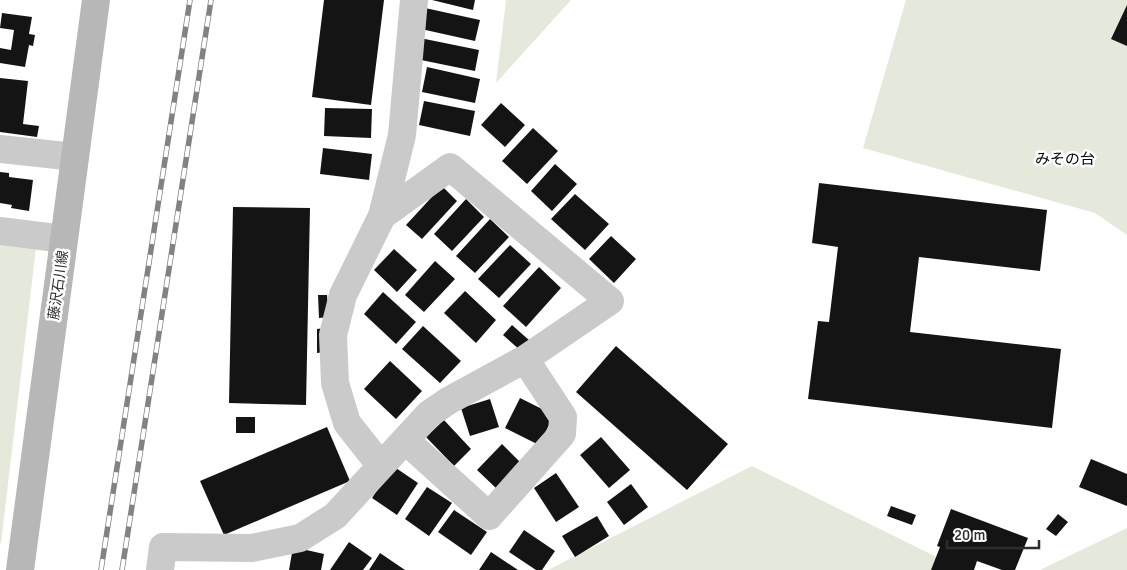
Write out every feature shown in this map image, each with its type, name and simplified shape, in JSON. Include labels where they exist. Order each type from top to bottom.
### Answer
[{"type":"street","name":"藤沢石川線","points":[[20,570],[96,0]]},
{"type":"street","points":[[381,466],[347,423],[335,384],[334,335],[343,295],[382,216],[402,135],[414,0]]},
{"type":"street","points":[[0,150],[75,157]]},
{"type":"street","points":[[160,570],[163,547],[252,548],[300,538],[335,516],[429,414],[448,401],[525,359],[610,301],[450,167],[382,216]]},
{"type":"street","points":[[0,231],[64,239]]},
{"type":"street","points":[[405,440],[489,516],[562,434],[563,417],[525,359]]},
{"type":"shaded area","points":[[506,0],[571,0],[496,83]]},
{"type":"shaded area","points":[[906,0],[1127,0],[1127,235],[1095,213],[863,148]]},
{"type":"shaded area","points":[[0,243],[36,248],[1,543],[0,543]]},
{"type":"shaded area","points":[[752,466],[963,570],[548,570]]},
{"type":"shaded area","points":[[1127,528],[1127,570],[1040,570]]},
{"type":"building","points":[[324,0],[384,0],[371,105],[312,97]]},
{"type":"building","points":[[432,0],[475,0],[473,10]]},
{"type":"building","points":[[1127,5],[1127,46],[1111,39]]},
{"type":"building","points":[[425,8],[480,20],[475,41],[421,29]]},
{"type":"building","points":[[2,13],[32,17],[29,34],[35,35],[33,46],[29,45],[25,67],[0,63],[0,48],[11,50],[14,30],[0,28]]},
{"type":"building","points":[[420,38],[479,50],[475,71],[416,59]]},
{"type":"building","points":[[427,67],[480,79],[475,103],[422,92]]},
{"type":"building","points":[[0,78],[28,81],[23,124],[39,126],[37,137],[0,132]]},
{"type":"building","points":[[424,101],[475,111],[470,136],[419,125]]},
{"type":"building","points":[[501,103],[525,125],[505,147],[481,125]]},
{"type":"building","points":[[325,108],[372,109],[371,138],[324,136]]},
{"type":"building","points":[[533,128],[558,151],[527,184],[502,161]]},
{"type":"building","points":[[323,148],[372,154],[369,180],[320,174]]},
{"type":"building","points":[[555,164],[577,184],[552,211],[531,191]]},
{"type":"building","points":[[0,172],[9,173],[9,177],[33,180],[29,211],[11,208],[12,205],[0,203]]},
{"type":"building","points":[[819,183],[1047,210],[1040,271],[919,257],[910,332],[1061,349],[1052,428],[808,399],[818,321],[829,322],[838,247],[812,243]]},
{"type":"building","points":[[442,186],[457,201],[422,239],[406,225]]},
{"type":"building","points":[[575,194],[609,224],[585,250],[551,219]]},
{"type":"building","points":[[466,199],[484,217],[452,251],[434,234]]},
{"type":"building","points":[[233,207],[310,208],[306,405],[229,403]]},
{"type":"building","points":[[490,219],[509,237],[475,273],[456,256]]},
{"type":"building","points":[[611,236],[636,259],[614,283],[589,259]]},
{"type":"building","points":[[510,245],[531,264],[499,298],[478,279]]},
{"type":"building","points":[[394,249],[417,270],[397,292],[374,270]]},
{"type":"building","points":[[435,261],[455,279],[424,312],[405,295]]},
{"type":"building","points":[[539,267],[561,288],[526,327],[503,306]]},
{"type":"building","points":[[465,291],[496,320],[476,343],[444,313]]},
{"type":"building","points":[[383,292],[416,322],[396,344],[364,314]]},
{"type":"building","points":[[318,295],[327,295],[329,317],[319,318]]},
{"type":"building","points":[[512,325],[530,341],[521,351],[503,335]]},
{"type":"building","points":[[423,326],[461,361],[440,383],[402,349]]},
{"type":"building","points":[[325,328],[325,352],[317,353],[317,329]]},
{"type":"building","points":[[616,346],[728,444],[687,490],[576,392]]},
{"type":"building","points":[[390,361],[422,391],[396,419],[364,389]]},
{"type":"building","points":[[520,398],[554,415],[539,445],[505,428]]},
{"type":"building","points":[[490,399],[499,427],[470,436],[461,408]]},
{"type":"building","points":[[236,417],[255,417],[255,433],[236,433]]},
{"type":"building","points":[[444,420],[471,449],[454,466],[426,437]]},
{"type":"building","points":[[327,427],[350,481],[224,535],[200,481]]},
{"type":"building","points":[[601,437],[630,470],[609,488],[580,455]]},
{"type":"building","points":[[502,444],[522,464],[497,489],[477,470]]},
{"type":"building","points":[[1091,459],[1127,474],[1127,506],[1079,487]]},
{"type":"building","points":[[393,466],[418,483],[397,515],[372,498]]},
{"type":"building","points":[[556,473],[579,507],[556,522],[534,488]]},
{"type":"building","points":[[631,484],[648,507],[624,525],[607,502]]},
{"type":"building","points":[[427,487],[452,503],[429,536],[405,519]]},
{"type":"building","points":[[891,506],[916,515],[912,525],[887,516]]},
{"type":"building","points":[[951,509],[1028,538],[1015,570],[1002,570],[977,561],[974,570],[931,570],[940,547],[937,546]]},
{"type":"building","points":[[454,510],[487,532],[471,555],[438,532]]},
{"type":"building","points":[[1058,514],[1068,522],[1056,536],[1046,529]]},
{"type":"building","points":[[597,516],[609,536],[575,557],[562,536]]},
{"type":"building","points":[[524,530],[555,551],[542,570],[536,570],[509,552]]},
{"type":"building","points":[[349,542],[372,558],[363,570],[330,570]]},
{"type":"building","points":[[293,547],[324,554],[321,570],[289,570]]},
{"type":"building","points":[[491,552],[518,570],[479,570]]},
{"type":"building","points":[[380,553],[405,570],[369,570]]},
{"type":"railway","points":[[101,570],[190,0]]},
{"type":"railway","points":[[122,570],[211,0]]},
{"type":"district","name":"みその台","points":[[1065,159]]}]
